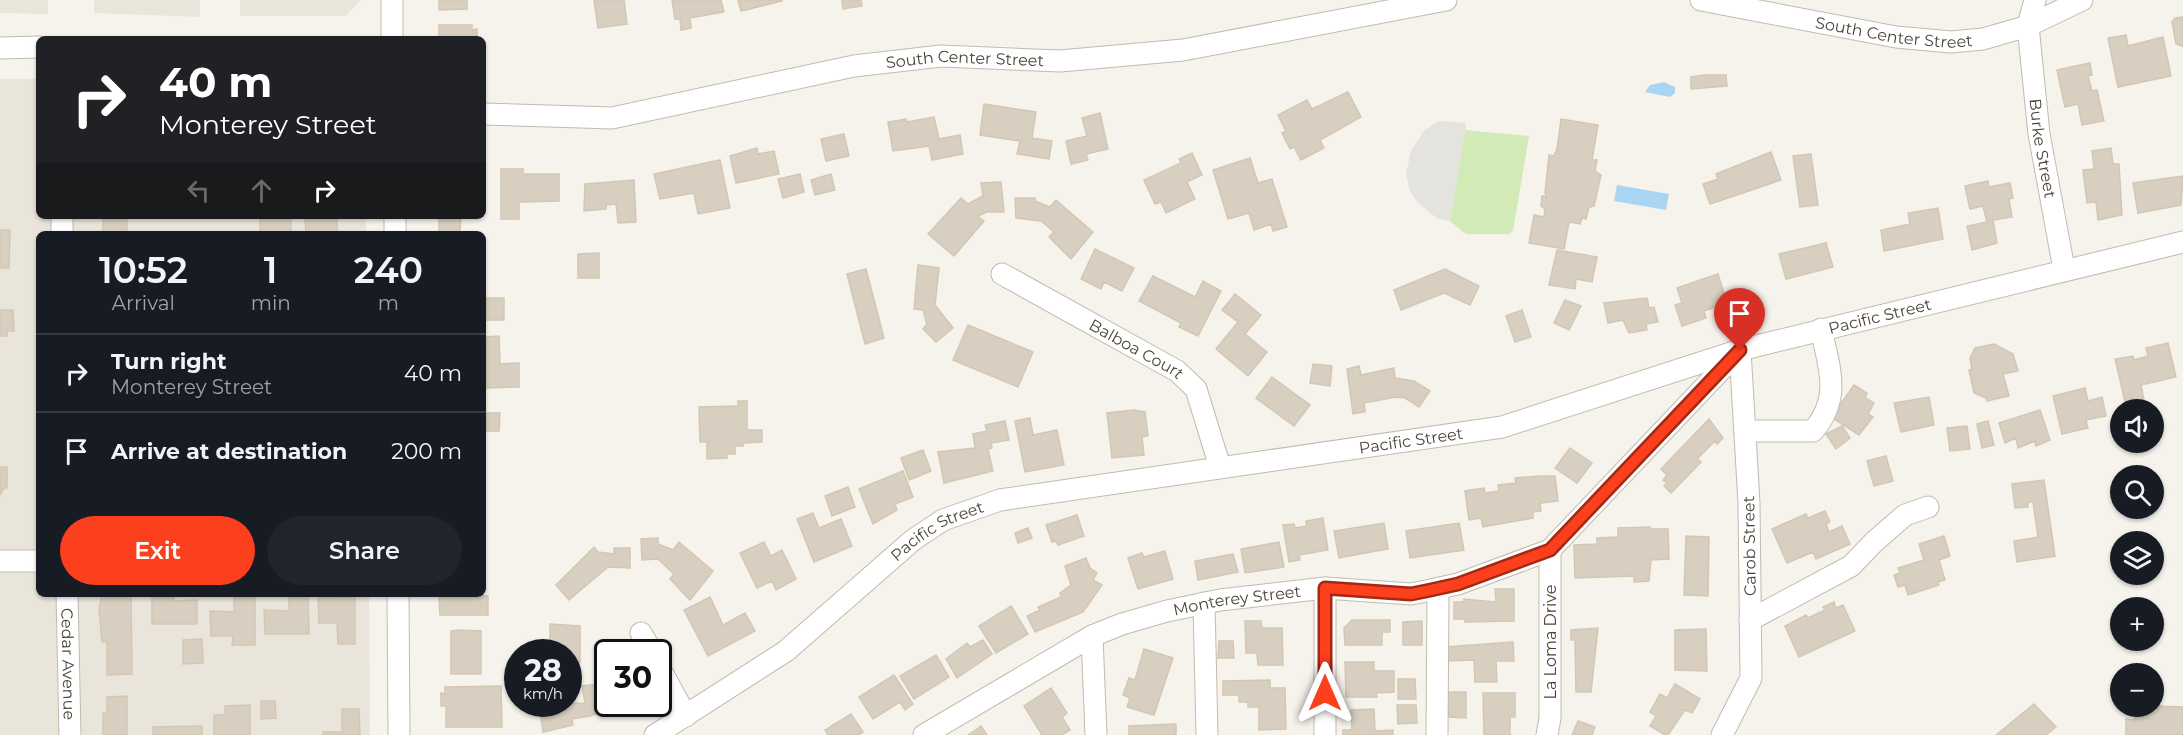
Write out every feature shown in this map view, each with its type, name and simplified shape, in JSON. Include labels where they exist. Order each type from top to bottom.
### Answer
[{"type":"street","points":[[392,0],[392,36]]},
{"type":"street","name":"South Center Street","points":[[486,114],[612,118],[854,66],[941,56],[1060,61],[1183,50],[1446,0]]},
{"type":"street","name":"South Center Street","points":[[1701,0],[1896,37],[1951,42],[1983,39],[2028,26],[2082,0]]},
{"type":"street","points":[[2028,26],[2035,0]]},
{"type":"street","name":"Burke Street","points":[[2028,26],[2039,134],[2064,269]]},
{"type":"street","points":[[0,48],[36,47]]},
{"type":"street","name":"Pacific Street","points":[[655,735],[786,651],[882,565],[943,520],[1000,500],[1502,427],[1740,350],[2064,269],[2183,242]]},
{"type":"street","name":"Balboa Court","points":[[1002,274],[1177,371],[1196,389],[1220,467]]},
{"type":"street","points":[[1744,431],[1813,431],[1821,422],[1830,404],[1832,383],[1821,329]]},
{"type":"street","name":"Carob Street","points":[[1722,735],[1751,678],[1749,503],[1740,350]]},
{"type":"street","name":"Monterey Street","points":[[924,735],[1092,636],[1122,624],[1204,603],[1325,588],[1411,594],[1438,589],[1550,550],[1740,350]]},
{"type":"street","points":[[1750,620],[1851,566],[1905,515],[1928,507]]},
{"type":"street","name":"La Loma Drive","points":[[1547,735],[1550,718],[1550,550]]},
{"type":"street","points":[[0,561],[36,561]]},
{"type":"street","points":[[1325,588],[1325,735]]},
{"type":"street","points":[[1437,735],[1438,589]]},
{"type":"street","name":"Cedar Avenue","points":[[67,597],[70,735]]},
{"type":"street","points":[[398,597],[399,735]]},
{"type":"street","points":[[1204,603],[1208,735]]},
{"type":"street","points":[[641,633],[644,639]]},
{"type":"street","points":[[1092,636],[1096,735]]},
{"type":"street","points":[[672,690],[686,716]]},
{"type":"shaded area","points":[[0,0],[48,0],[48,14],[0,13]]},
{"type":"shaded area","points":[[94,0],[200,0],[200,17],[94,13]]},
{"type":"shaded area","points":[[240,0],[361,0],[346,16],[240,16]]},
{"type":"shaded area","points":[[0,79],[36,79],[36,219],[366,219],[366,231],[36,231],[36,597],[369,597],[370,735],[0,735]]},
{"type":"shaded area","points":[[1437,122],[1465,123],[1466,126],[1450,221],[1438,219],[1418,203],[1409,189],[1406,173],[1411,151],[1424,131]]},
{"type":"green space","points":[[1465,130],[1529,136],[1513,231],[1509,234],[1466,234],[1450,221]]},
{"type":"water","points":[[1664,82],[1675,87],[1675,93],[1670,97],[1645,92],[1650,85]]},
{"type":"water","points":[[1617,185],[1669,194],[1666,210],[1614,201]]},
{"type":"building","points":[[439,0],[467,0],[467,9],[439,10]]},
{"type":"building","points":[[594,0],[624,0],[627,24],[598,28]]},
{"type":"building","points":[[672,0],[721,0],[724,12],[690,18],[691,28],[681,30],[680,19],[675,19]]},
{"type":"building","points":[[738,0],[782,0],[782,1],[741,11]]},
{"type":"building","points":[[842,0],[861,0],[862,6],[843,9]]},
{"type":"building","points":[[2183,17],[2183,46],[2181,46],[2176,44],[2172,22],[2175,18]]},
{"type":"building","points":[[439,25],[472,25],[472,30],[477,29],[477,36],[439,36]]},
{"type":"building","points":[[2126,35],[2128,46],[2163,37],[2171,76],[2118,87],[2108,38]]},
{"type":"building","points":[[2090,63],[2092,75],[2088,76],[2092,91],[2097,90],[2104,121],[2082,125],[2078,104],[2065,107],[2057,70]]},
{"type":"building","points":[[1726,75],[1727,86],[1691,89],[1691,77]]},
{"type":"building","points":[[1348,92],[1361,117],[1320,140],[1324,148],[1301,160],[1294,147],[1290,149],[1282,133],[1286,131],[1278,115],[1307,100],[1312,109]]},
{"type":"building","points":[[984,104],[1036,112],[1032,138],[1052,141],[1049,159],[1017,154],[1020,141],[980,135]]},
{"type":"building","points":[[1100,113],[1108,149],[1086,154],[1088,160],[1071,164],[1066,141],[1087,136],[1082,118]]},
{"type":"building","points":[[934,117],[939,139],[960,135],[963,154],[932,160],[929,146],[893,151],[888,122],[906,119],[907,122]]},
{"type":"building","points":[[1561,119],[1598,125],[1592,160],[1597,160],[1595,171],[1601,175],[1594,206],[1589,207],[1586,219],[1582,218],[1580,224],[1569,222],[1564,249],[1529,243],[1534,215],[1544,217],[1545,209],[1541,206],[1542,196],[1547,197],[1545,193],[1549,155],[1554,156],[1557,149]]},
{"type":"building","points":[[844,134],[849,156],[826,161],[821,139]]},
{"type":"building","points":[[757,148],[758,154],[774,151],[779,174],[736,183],[730,156]]},
{"type":"building","points":[[2111,148],[2113,164],[2119,164],[2122,215],[2098,220],[2096,202],[2087,203],[2083,170],[2094,169],[2092,151]]},
{"type":"building","points":[[1771,152],[1781,180],[1710,204],[1703,184],[1718,179],[1716,174]]},
{"type":"building","points":[[1192,153],[1202,175],[1187,182],[1195,199],[1166,213],[1161,202],[1155,204],[1144,180],[1181,163],[1179,159]]},
{"type":"building","points":[[1811,154],[1818,205],[1800,207],[1793,156]]},
{"type":"building","points":[[1250,158],[1258,183],[1272,179],[1287,227],[1273,231],[1271,224],[1254,230],[1249,213],[1228,219],[1213,170]]},
{"type":"building","points":[[720,160],[730,208],[698,214],[694,193],[660,199],[654,174]]},
{"type":"building","points":[[501,169],[523,169],[523,174],[559,174],[559,201],[519,202],[519,219],[501,219]]},
{"type":"building","points":[[800,174],[804,192],[783,198],[778,179]]},
{"type":"building","points":[[831,174],[835,190],[815,195],[811,180]]},
{"type":"building","points":[[2183,176],[2181,205],[2138,213],[2133,183]]},
{"type":"building","points":[[634,180],[636,222],[618,223],[616,204],[606,205],[606,209],[584,211],[585,184]]},
{"type":"building","points":[[1988,181],[1989,187],[2010,183],[2013,198],[2009,199],[2012,217],[1993,220],[1997,243],[1972,250],[1967,226],[1987,222],[1983,206],[1970,209],[1965,186]]},
{"type":"building","points":[[1001,182],[1004,212],[987,212],[978,216],[984,221],[954,256],[928,234],[961,198],[968,204],[983,196],[981,183]]},
{"type":"building","points":[[1015,198],[1035,198],[1035,201],[1050,207],[1056,200],[1093,232],[1071,259],[1049,237],[1054,232],[1041,221],[1016,218]]},
{"type":"building","points":[[1938,208],[1943,239],[1884,251],[1881,230],[1910,224],[1908,213]]},
{"type":"building","points":[[103,219],[127,219],[127,231],[103,231]]},
{"type":"building","points":[[260,219],[291,219],[291,231],[260,231]]},
{"type":"building","points":[[305,219],[337,219],[337,231],[306,231]]},
{"type":"building","points":[[439,219],[461,219],[460,231],[439,231]]},
{"type":"building","points":[[0,230],[10,230],[9,268],[0,268]]},
{"type":"building","points":[[1826,243],[1833,267],[1786,279],[1779,254]]},
{"type":"building","points":[[1095,249],[1134,268],[1122,291],[1104,282],[1101,289],[1081,279]]},
{"type":"building","points":[[1557,250],[1597,257],[1592,282],[1576,279],[1575,289],[1549,285]]},
{"type":"building","points":[[599,253],[599,278],[578,278],[578,254]]},
{"type":"building","points":[[918,265],[939,268],[935,305],[953,328],[936,342],[923,329],[927,324],[923,310],[914,309]]},
{"type":"building","points":[[866,269],[884,338],[865,344],[847,274]]},
{"type":"building","points":[[1445,269],[1479,286],[1470,305],[1444,293],[1401,310],[1394,290]]},
{"type":"building","points":[[1718,274],[1727,303],[1704,311],[1706,318],[1682,326],[1675,305],[1682,303],[1677,288]]},
{"type":"building","points":[[1153,276],[1195,297],[1203,281],[1221,291],[1198,336],[1179,327],[1181,323],[1139,301]]},
{"type":"building","points":[[1235,294],[1261,315],[1245,334],[1267,352],[1248,376],[1216,349],[1238,322],[1222,310]]},
{"type":"building","points":[[486,298],[504,298],[504,320],[486,320]]},
{"type":"building","points":[[1647,298],[1649,308],[1654,307],[1658,322],[1646,324],[1647,330],[1629,333],[1623,320],[1608,323],[1604,303]]},
{"type":"building","points":[[1565,300],[1581,306],[1569,330],[1554,323]]},
{"type":"building","points":[[0,310],[13,310],[14,331],[7,331],[7,336],[0,336]]},
{"type":"building","points":[[1522,310],[1531,337],[1515,342],[1506,316]]},
{"type":"building","points":[[968,325],[1033,352],[1018,387],[953,360]]},
{"type":"building","points":[[499,336],[500,364],[519,363],[519,387],[486,388],[486,337]]},
{"type":"building","points":[[2168,343],[2176,377],[2141,385],[2144,399],[2124,399],[2115,359],[2133,356],[2134,360],[2148,356],[2146,348]]},
{"type":"building","points":[[1994,344],[2013,354],[2018,371],[2003,374],[2009,396],[1987,401],[1986,398],[1974,393],[1969,370],[1972,369],[1970,358],[1975,348]]},
{"type":"building","points":[[1313,364],[1332,366],[1330,386],[1310,383]]},
{"type":"building","points":[[1359,366],[1361,375],[1394,368],[1395,378],[1414,381],[1430,391],[1419,407],[1405,398],[1396,397],[1364,403],[1365,412],[1353,414],[1347,369]]},
{"type":"building","points":[[1272,377],[1310,405],[1294,426],[1256,398]]},
{"type":"building","points":[[1854,385],[1867,393],[1865,398],[1874,403],[1868,414],[1873,417],[1859,435],[1831,417]]},
{"type":"building","points":[[2085,388],[2088,401],[2102,397],[2106,416],[2086,420],[2088,428],[2062,434],[2053,396]]},
{"type":"building","points":[[1929,397],[1934,425],[1901,432],[1894,403]]},
{"type":"building","points":[[738,401],[747,401],[747,430],[762,430],[762,442],[735,446],[735,454],[727,454],[727,458],[707,459],[707,442],[700,442],[699,407],[738,406]]},
{"type":"building","points":[[1134,410],[1145,412],[1148,436],[1142,437],[1144,455],[1112,458],[1107,413]]},
{"type":"building","points":[[2040,410],[2050,440],[2036,446],[2035,441],[2018,448],[2016,438],[2005,443],[1999,423]]},
{"type":"building","points":[[486,413],[500,413],[499,431],[486,431]]},
{"type":"building","points":[[1030,418],[1033,435],[1057,430],[1064,465],[1025,472],[1015,421]]},
{"type":"building","points":[[1709,419],[1723,438],[1717,444],[1715,441],[1697,459],[1701,462],[1671,493],[1664,486],[1667,483],[1663,480],[1667,475],[1661,469]]},
{"type":"building","points":[[1005,421],[1009,440],[991,443],[992,448],[988,449],[993,471],[944,483],[938,452],[975,448],[973,434],[987,431],[985,425]]},
{"type":"building","points":[[1988,421],[1994,445],[1982,448],[1977,424]]},
{"type":"building","points":[[1842,426],[1850,438],[1836,449],[1826,434]]},
{"type":"building","points":[[1967,426],[1970,449],[1950,451],[1947,428]]},
{"type":"building","points":[[1570,448],[1592,463],[1577,483],[1555,468]]},
{"type":"building","points":[[923,450],[931,471],[909,480],[901,458]]},
{"type":"building","points":[[1886,456],[1893,481],[1874,486],[1867,461]]},
{"type":"building","points":[[0,467],[7,467],[7,488],[4,488],[0,495]]},
{"type":"building","points":[[903,471],[913,497],[895,504],[897,510],[873,524],[859,489]]},
{"type":"building","points":[[1555,476],[1558,501],[1540,503],[1541,511],[1533,512],[1533,518],[1483,527],[1481,518],[1469,520],[1465,491],[1484,488],[1485,493],[1499,491],[1498,485],[1516,483],[1515,478]]},
{"type":"building","points":[[2044,480],[2055,556],[2017,562],[2014,541],[2038,537],[2033,502],[2028,502],[2028,507],[2015,508],[2012,484]]},
{"type":"building","points":[[848,487],[855,507],[832,516],[825,496]]},
{"type":"building","points":[[1825,511],[1830,522],[1826,524],[1829,532],[1842,526],[1850,544],[1816,559],[1813,552],[1787,563],[1772,529],[1806,514],[1808,518]]},
{"type":"building","points":[[813,513],[819,528],[841,519],[852,546],[814,562],[797,519]]},
{"type":"building","points":[[1077,515],[1084,536],[1058,545],[1056,541],[1052,542],[1046,525]]},
{"type":"building","points":[[1323,518],[1328,550],[1299,555],[1300,560],[1289,562],[1283,525],[1294,524],[1295,528],[1307,526],[1306,521]]},
{"type":"building","points":[[1384,523],[1388,549],[1339,558],[1334,531]]},
{"type":"building","points":[[1459,523],[1464,550],[1410,558],[1406,531]]},
{"type":"building","points":[[1650,527],[1650,529],[1668,529],[1669,559],[1651,560],[1649,581],[1634,582],[1634,576],[1575,578],[1574,545],[1597,544],[1597,538],[1618,537],[1618,528]]},
{"type":"building","points":[[1028,528],[1032,538],[1018,543],[1015,533]]},
{"type":"building","points":[[1686,536],[1709,537],[1708,596],[1684,595]]},
{"type":"building","points":[[1944,536],[1950,556],[1939,560],[1945,580],[1938,582],[1939,585],[1908,595],[1905,585],[1898,587],[1894,575],[1900,573],[1898,568],[1924,560],[1919,544]]},
{"type":"building","points":[[658,538],[658,544],[673,550],[679,542],[713,571],[690,600],[670,579],[674,574],[658,559],[642,560],[641,539]]},
{"type":"building","points":[[764,542],[771,556],[782,550],[796,579],[776,590],[772,581],[757,588],[740,553]]},
{"type":"building","points":[[1279,542],[1284,567],[1245,573],[1241,549]]},
{"type":"building","points":[[594,547],[598,552],[614,554],[614,548],[630,548],[630,568],[608,567],[569,600],[556,585]]},
{"type":"building","points":[[1165,551],[1173,579],[1138,589],[1128,558],[1142,553],[1144,557]]},
{"type":"building","points":[[1233,554],[1238,572],[1198,580],[1195,561]]},
{"type":"building","points":[[1086,558],[1090,568],[1097,573],[1093,580],[1102,585],[1083,612],[1035,632],[1027,616],[1040,610],[1038,607],[1061,597],[1060,593],[1071,585],[1065,566]]},
{"type":"building","points":[[1495,589],[1514,589],[1514,621],[1465,622],[1465,619],[1454,619],[1454,602],[1464,602],[1464,599],[1496,602]]},
{"type":"building","points":[[488,596],[488,615],[440,615],[439,597]]},
{"type":"building","points":[[102,597],[131,597],[132,674],[107,675],[107,642],[102,642],[99,608]]},
{"type":"building","points":[[152,597],[174,597],[174,601],[197,600],[197,624],[152,624]]},
{"type":"building","points":[[234,597],[255,597],[255,645],[232,645],[233,636],[211,636],[210,611],[234,612]]},
{"type":"building","points":[[289,597],[308,597],[309,634],[265,634],[264,610],[289,611]]},
{"type":"building","points":[[318,597],[355,597],[355,644],[338,644],[337,623],[319,623]]},
{"type":"building","points":[[710,597],[723,625],[745,613],[755,631],[708,656],[684,610]]},
{"type":"building","points":[[1834,602],[1836,608],[1843,605],[1855,631],[1799,657],[1785,626],[1806,615],[1808,618],[1825,610],[1823,607]]},
{"type":"building","points":[[1011,606],[1028,634],[996,653],[979,626]]},
{"type":"building","points":[[1352,620],[1390,620],[1390,632],[1382,632],[1382,645],[1345,645],[1344,628]]},
{"type":"building","points":[[1245,621],[1261,621],[1262,628],[1282,628],[1283,665],[1258,665],[1257,653],[1246,653]]},
{"type":"building","points":[[1422,621],[1422,645],[1403,645],[1403,622]]},
{"type":"building","points":[[550,624],[580,626],[580,639],[550,639]]},
{"type":"building","points":[[1598,628],[1591,692],[1576,692],[1575,640],[1571,640],[1571,630]]},
{"type":"building","points":[[1706,629],[1707,671],[1675,670],[1675,630]]},
{"type":"building","points":[[451,631],[481,631],[481,674],[451,674]]},
{"type":"building","points":[[202,639],[203,663],[183,664],[183,640]]},
{"type":"building","points":[[983,640],[992,654],[957,678],[946,659],[967,643],[970,647]]},
{"type":"building","points":[[1219,641],[1233,641],[1234,658],[1218,658]]},
{"type":"building","points":[[1513,642],[1514,661],[1496,661],[1497,682],[1475,682],[1474,660],[1445,661],[1445,647]]},
{"type":"building","points":[[1144,649],[1173,658],[1154,715],[1127,707],[1130,698],[1123,695],[1129,678],[1135,680]]},
{"type":"building","points":[[936,655],[949,677],[914,699],[900,676]]},
{"type":"building","points":[[1345,662],[1374,662],[1374,671],[1394,671],[1394,692],[1376,693],[1377,697],[1346,697]]},
{"type":"building","points":[[894,675],[913,704],[905,710],[900,702],[873,719],[859,697]]},
{"type":"building","points":[[1398,679],[1415,679],[1416,699],[1398,699]]},
{"type":"building","points":[[1270,680],[1270,688],[1285,688],[1286,729],[1259,730],[1259,707],[1248,707],[1248,702],[1239,702],[1239,695],[1223,695],[1223,681]]},
{"type":"building","points":[[1675,684],[1700,699],[1692,713],[1685,710],[1668,735],[1665,735],[1650,726],[1656,716],[1650,712],[1660,694],[1667,698]]},
{"type":"building","points":[[594,685],[594,714],[590,716],[572,719],[573,725],[543,732],[541,717],[582,717],[582,703],[585,703],[582,686]]},
{"type":"building","points":[[501,686],[502,727],[446,727],[446,706],[441,706],[441,693],[445,694],[445,687]]},
{"type":"building","points":[[1051,688],[1067,713],[1062,717],[1070,730],[1062,735],[1042,735],[1024,706]]},
{"type":"building","points":[[1448,692],[1466,692],[1466,718],[1449,717]]},
{"type":"building","points":[[1483,693],[1515,693],[1515,717],[1510,717],[1510,735],[1484,735]]},
{"type":"building","points":[[127,696],[127,735],[103,735],[103,713],[107,713],[107,697]]},
{"type":"building","points":[[261,701],[275,701],[276,718],[261,719]]},
{"type":"building","points":[[2034,704],[2056,727],[2046,735],[1996,735]]},
{"type":"building","points":[[250,705],[250,735],[214,735],[214,715],[225,715],[225,706]]},
{"type":"building","points":[[1397,705],[1416,705],[1417,723],[1398,724]]},
{"type":"building","points":[[2164,706],[2183,707],[2183,735],[2126,735],[2126,719],[2135,720],[2135,717],[2164,717]]},
{"type":"building","points":[[342,709],[359,709],[360,735],[323,735],[323,732],[342,732]]},
{"type":"building","points":[[1374,709],[1375,731],[1393,730],[1393,735],[1343,735],[1343,730],[1352,730],[1351,710]]},
{"type":"building","points":[[851,714],[863,732],[858,735],[828,735],[825,730]]},
{"type":"building","points":[[1578,721],[1595,727],[1592,735],[1572,735]]},
{"type":"building","points":[[1176,724],[1176,735],[1129,735],[1129,726]]},
{"type":"building","points":[[202,726],[202,735],[153,735],[153,727]]},
{"type":"building","points":[[981,726],[987,735],[968,735],[974,731]]},
{"type":"route","points":[[1325,693],[1325,588],[1411,594],[1458,584],[1550,550],[1740,350]]}]
